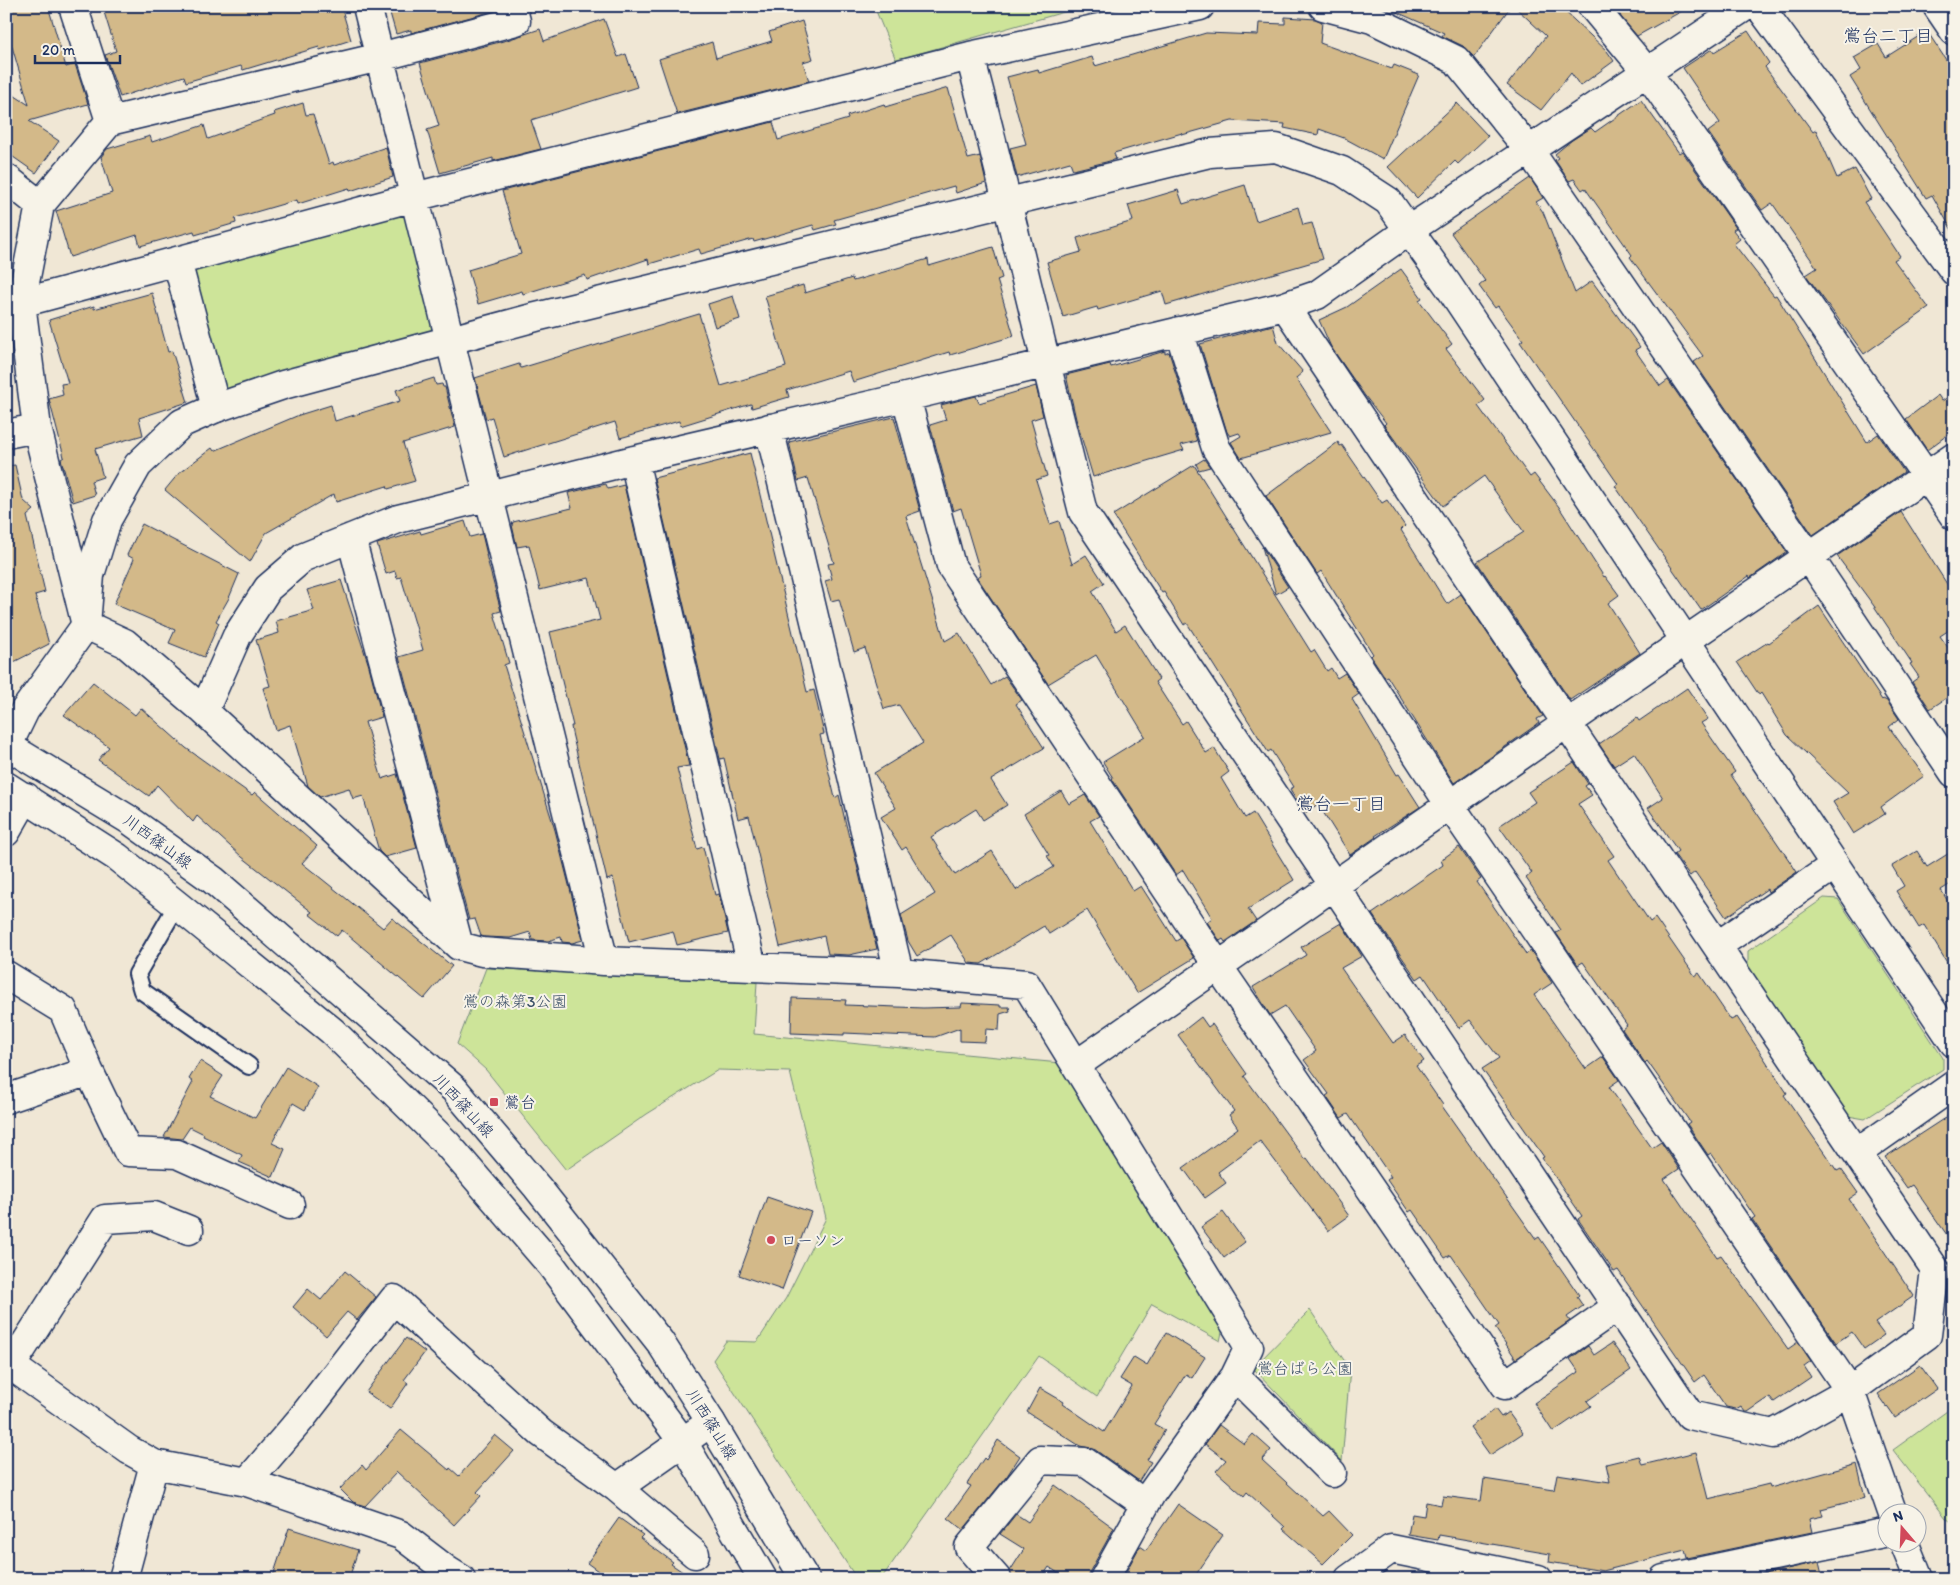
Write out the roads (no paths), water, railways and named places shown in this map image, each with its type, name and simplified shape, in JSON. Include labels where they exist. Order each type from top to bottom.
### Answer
[{"type":"street","points":[[73,6],[110,121]]},
{"type":"street","points":[[367,6],[448,340],[490,497],[604,961]]},
{"type":"street","points":[[86,625],[37,428],[21,304],[40,205],[110,121],[380,57],[516,21],[512,6]]},
{"type":"street","points":[[21,304],[414,197],[970,56],[1200,6]]},
{"type":"street","points":[[1323,6],[1372,19],[1456,60],[1529,150],[1810,556],[1954,773]]},
{"type":"street","points":[[1592,6],[1647,72],[1954,516]]},
{"type":"street","points":[[204,711],[237,636],[268,588],[304,556],[398,519],[634,460],[1285,306],[1317,295],[1409,230],[1746,6]]},
{"type":"street","points":[[1759,6],[1954,271]]},
{"type":"street","points":[[1937,6],[1954,31]]},
{"type":"street","points":[[970,56],[1008,202],[1045,363],[1083,512],[1690,1415],[1774,1434],[1850,1391],[1927,1335],[1935,1269],[1285,306]]},
{"type":"street","points":[[7,747],[26,710],[86,625],[90,576],[107,520],[138,465],[182,423],[216,408],[283,385],[536,317],[1210,153],[1276,148],[1342,171],[1388,201],[1954,1043]]},
{"type":"street","points":[[6,178],[40,205]]},
{"type":"street","points":[[177,261],[216,408]]},
{"type":"street","points":[[1179,331],[1216,448],[1450,805],[1850,1391],[1889,1502]]},
{"type":"street","points":[[906,397],[951,566],[1218,966],[1505,1385],[1618,1306]]},
{"type":"street","points":[[6,434],[37,428]]},
{"type":"street","points":[[770,428],[899,973]]},
{"type":"street","points":[[1076,1065],[1685,641],[1954,457]]},
{"type":"street","points":[[634,460],[752,967]]},
{"type":"street","points":[[351,538],[460,946]]},
{"type":"street","points":[[86,625],[125,643],[204,711],[460,946],[482,952],[604,961],[899,973],[1026,984],[1248,1348],[1235,1376],[1144,1504],[1104,1579]]},
{"type":"street","name":"川西篠山線","points":[[7,747],[128,819],[213,880],[454,1089],[537,1187],[660,1342],[711,1422],[805,1579]]},
{"type":"street","points":[[6,832],[16,792],[117,857],[332,1031],[448,1146],[551,1265],[683,1442],[763,1579]]},
{"type":"street","points":[[1717,946],[1835,865]]},
{"type":"street","points":[[6,975],[63,1010],[89,1071],[128,1152],[177,1154],[290,1205]]},
{"type":"street","points":[[6,1099],[89,1071]]},
{"type":"street","points":[[1857,1153],[1954,1085]]},
{"type":"street","points":[[189,1230],[154,1216],[105,1219],[9,1364],[129,1450],[154,1464],[247,1482],[401,1535],[461,1579]]},
{"type":"street","points":[[247,1482],[301,1418],[394,1299],[541,1433],[617,1488],[695,1554]]},
{"type":"street","points":[[1235,1376],[1332,1473]]},
{"type":"street","points":[[617,1488],[711,1422]]},
{"type":"street","points":[[997,1579],[969,1547],[1040,1460],[1085,1462],[1144,1504]]},
{"type":"street","points":[[123,1579],[154,1464]]},
{"type":"street","points":[[1664,1579],[1878,1534]]},
{"type":"street","points":[[1349,1579],[1391,1549],[1538,1579]]},
{"type":"street","points":[[1908,1552],[1919,1579]]},
{"type":"lane","points":[[177,905],[137,974],[142,991],[250,1066]]},
{"type":"place","name":"鶯台","points":[[494,1102]]},
{"type":"place","name":"ローソン","points":[[771,1240]]},
{"type":"district","name":"鴬台二丁目","points":[[1888,36]]},
{"type":"district","name":"鴬台一丁目","points":[[1341,804]]},
{"type":"park label","name":"鴬の森第3公園","points":[[515,1001]]},
{"type":"park label","name":"鴬台ばら公園","points":[[1305,1368]]}]
